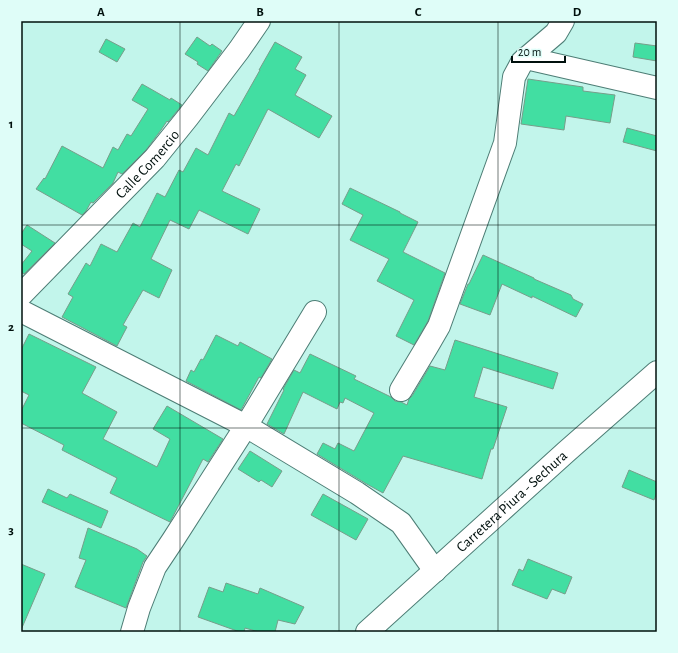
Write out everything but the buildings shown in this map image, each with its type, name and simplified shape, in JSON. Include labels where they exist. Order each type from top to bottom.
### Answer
[{"type":"street","name":"Calle Comercio","points":[[21,295],[155,158],[239,50],[259,21]]},
{"type":"street","points":[[401,390],[439,326],[505,143],[514,77],[522,62],[556,33],[562,21]]},
{"type":"street","points":[[526,58],[657,88]]},
{"type":"street","points":[[21,311],[246,426],[357,493],[401,523],[436,571]]},
{"type":"street","points":[[132,632],[138,608],[155,566],[246,426],[315,312]]},
{"type":"street","name":"Carretera Piura - Sechura","points":[[367,632],[657,372]]}]
